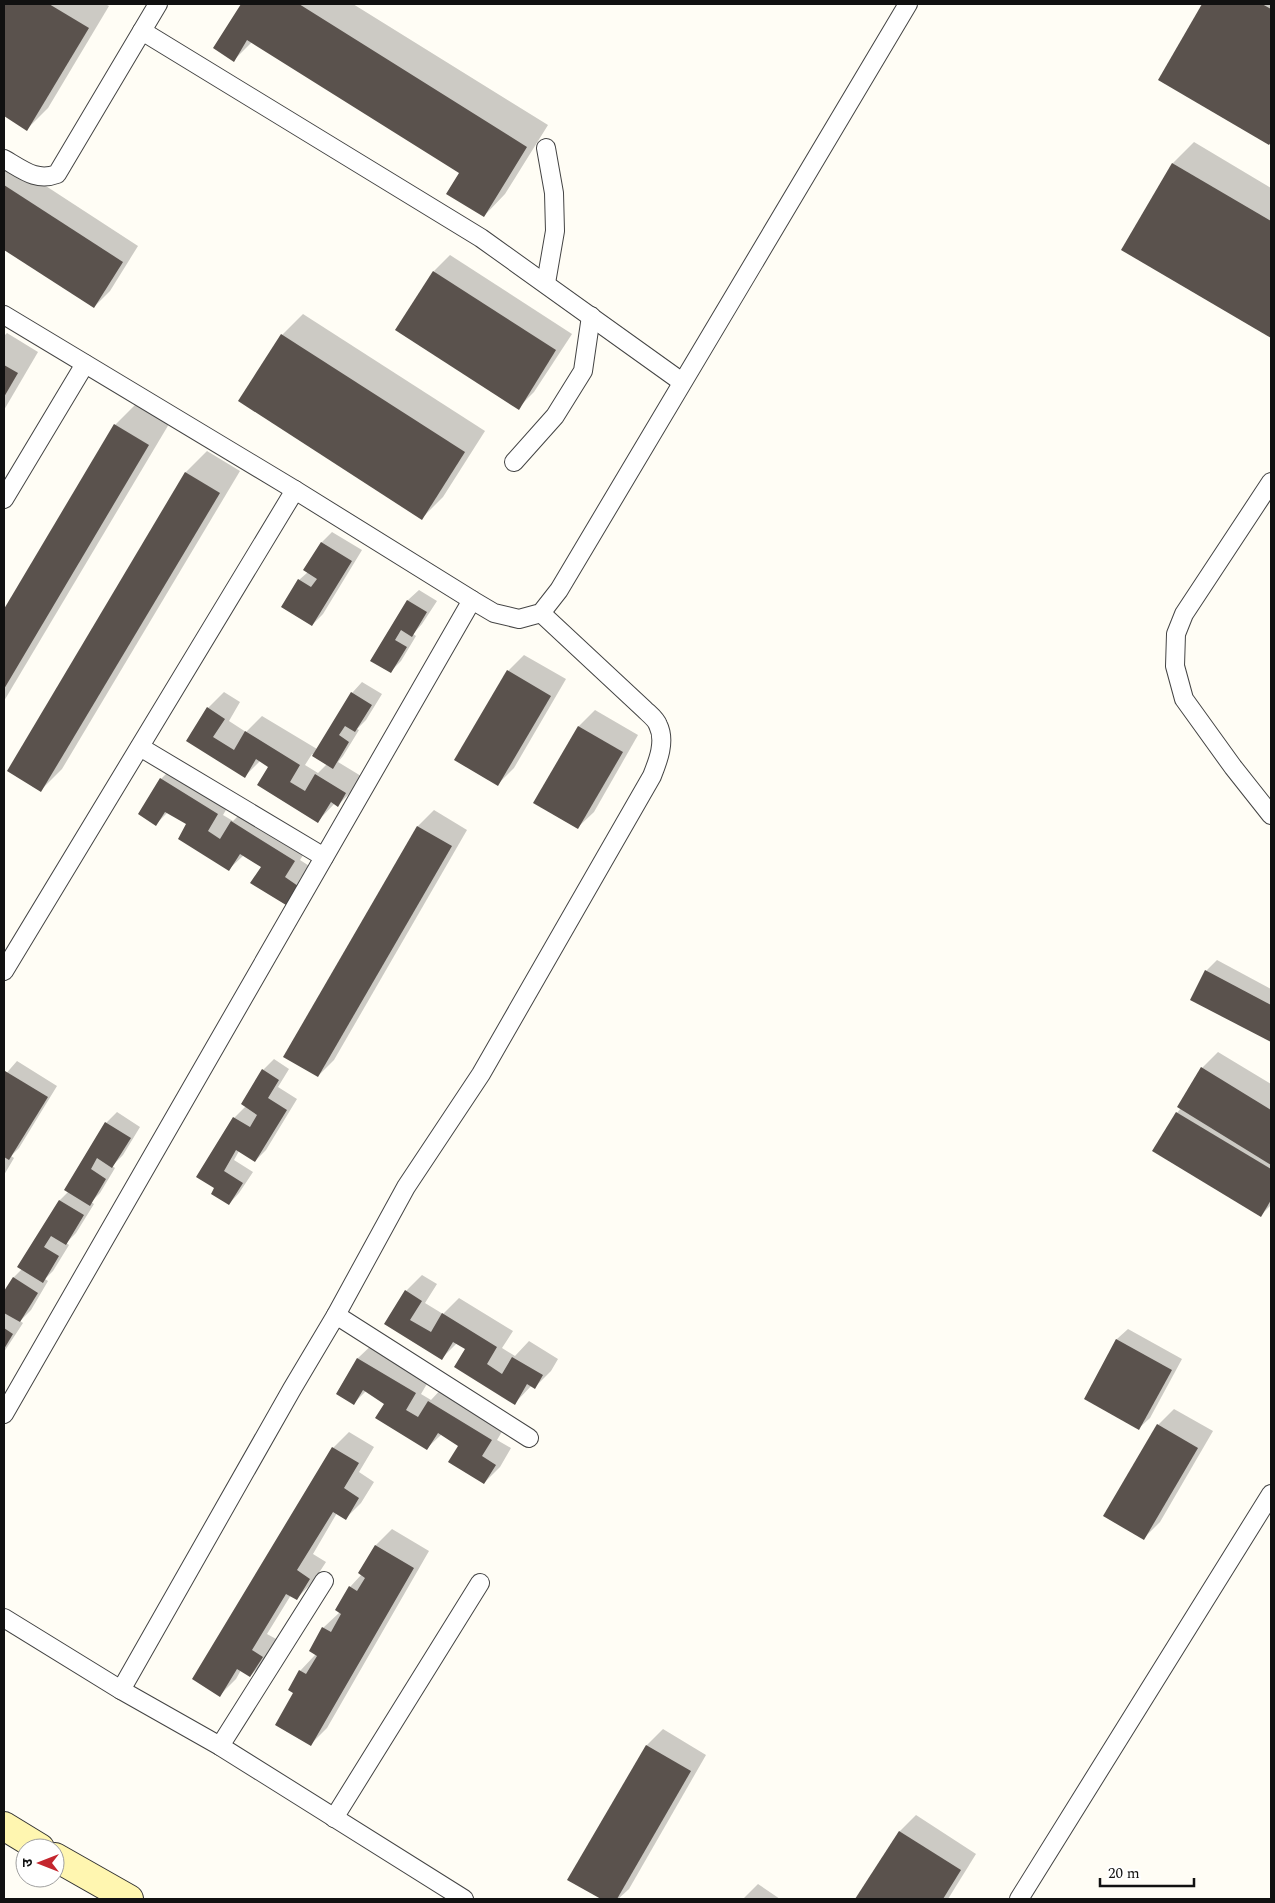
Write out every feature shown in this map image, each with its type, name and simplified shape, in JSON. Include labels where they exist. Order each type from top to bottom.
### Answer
[{"type":"main road","points":[[4,1826],[24,1838]]},
{"type":"main road","points":[[65,1863],[129,1899]]},
{"type":"lane","points":[[4,159],[32,175],[47,178],[58,174],[158,4]]},
{"type":"lane","points":[[4,315],[295,490],[472,600],[494,612],[519,619],[541,612],[559,590],[908,4]]},
{"type":"lane","points":[[142,31],[481,238],[682,382]]},
{"type":"lane","points":[[546,148],[554,193],[555,231],[546,284]]},
{"type":"lane","points":[[514,462],[555,416],[583,371],[591,316]]},
{"type":"lane","points":[[4,499],[86,364]]},
{"type":"lane","points":[[1271,482],[1184,614],[1176,634],[1175,666],[1184,699],[1232,767],[1271,815]]},
{"type":"lane","points":[[4,971],[295,490]]},
{"type":"lane","points":[[4,1414],[472,600]]},
{"type":"lane","points":[[121,1690],[336,1315],[406,1187],[481,1074],[652,776],[661,742],[658,724],[541,612]]},
{"type":"lane","points":[[140,747],[324,857]]},
{"type":"lane","points":[[336,1315],[530,1438]]},
{"type":"lane","points":[[1019,1899],[1271,1494]]},
{"type":"lane","points":[[220,1746],[324,1581]]},
{"type":"lane","points":[[334,1818],[480,1583]]},
{"type":"lane","points":[[4,1618],[121,1690],[220,1746],[464,1899]]},
{"type":"building","points":[[4,4],[49,4],[89,28],[27,131],[4,116]]},
{"type":"building","points":[[241,4],[299,4],[527,147],[484,217],[446,194],[459,173],[247,40],[234,62],[213,48]]},
{"type":"building","points":[[1202,4],[1262,4],[1271,9],[1271,142],[1269,145],[1158,80]]},
{"type":"building","points":[[1172,163],[1271,221],[1271,338],[1121,250]]},
{"type":"building","points":[[4,185],[123,262],[94,308],[4,250]]},
{"type":"building","points":[[433,271],[556,350],[519,410],[395,330]]},
{"type":"building","points":[[281,334],[465,452],[422,520],[238,401]]},
{"type":"building","points":[[4,365],[18,373],[4,397]]},
{"type":"building","points":[[114,424],[149,445],[4,689],[4,609]]},
{"type":"building","points":[[185,472],[220,493],[41,792],[7,771]]},
{"type":"building","points":[[321,542],[352,561],[312,626],[281,607],[298,579],[311,587],[317,579],[303,570]]},
{"type":"building","points":[[407,600],[427,612],[412,637],[401,630],[395,640],[407,647],[391,673],[370,661]]},
{"type":"building","points":[[507,670],[551,696],[498,786],[454,760]]},
{"type":"building","points":[[351,692],[372,705],[355,732],[345,726],[339,735],[349,742],[333,769],[312,756]]},
{"type":"building","points":[[207,707],[225,719],[213,737],[234,750],[245,731],[300,765],[290,782],[305,791],[315,774],[346,793],[338,807],[331,802],[318,823],[257,785],[268,767],[256,759],[245,778],[186,741]]},
{"type":"building","points":[[578,726],[623,752],[578,829],[533,803]]},
{"type":"building","points":[[160,778],[218,814],[208,831],[220,839],[231,821],[295,861],[285,877],[298,886],[286,905],[250,883],[261,867],[240,854],[229,871],[178,839],[186,824],[165,812],[156,826],[138,814]]},
{"type":"building","points":[[417,826],[452,846],[318,1077],[283,1057]]},
{"type":"building","points":[[1205,970],[1271,1005],[1271,1042],[1190,1000]]},
{"type":"building","points":[[1201,1067],[1271,1110],[1271,1165],[1177,1107]]},
{"type":"building","points":[[262,1069],[279,1080],[268,1098],[287,1110],[255,1162],[236,1150],[224,1171],[243,1183],[229,1205],[211,1194],[214,1188],[196,1177],[233,1117],[250,1127],[257,1115],[241,1104]]},
{"type":"building","points":[[5,1071],[48,1097],[9,1160],[4,1157]]},
{"type":"building","points":[[1176,1112],[1271,1169],[1271,1200],[1261,1217],[1152,1151]]},
{"type":"building","points":[[105,1122],[131,1138],[112,1168],[97,1158],[91,1169],[106,1179],[90,1206],[64,1190]]},
{"type":"building","points":[[59,1200],[84,1215],[66,1245],[51,1236],[44,1247],[59,1256],[43,1283],[17,1267]]},
{"type":"building","points":[[13,1277],[38,1293],[20,1322],[4,1313],[4,1291]]},
{"type":"building","points":[[405,1290],[422,1301],[410,1320],[431,1332],[442,1313],[497,1347],[487,1364],[502,1374],[512,1357],[543,1375],[535,1389],[527,1384],[515,1405],[454,1367],[465,1349],[453,1342],[442,1360],[384,1324]]},
{"type":"building","points":[[4,1328],[13,1334],[4,1349]]},
{"type":"building","points":[[1116,1339],[1172,1370],[1139,1430],[1084,1399]]},
{"type":"building","points":[[357,1358],[416,1393],[406,1410],[418,1417],[428,1401],[492,1440],[482,1456],[496,1465],[484,1484],[448,1462],[458,1446],[438,1433],[427,1450],[375,1418],[384,1404],[363,1390],[354,1405],[336,1394]]},
{"type":"building","points":[[1157,1424],[1198,1448],[1144,1540],[1103,1516]]},
{"type":"building","points":[[332,1447],[359,1463],[344,1488],[359,1498],[346,1520],[333,1512],[297,1570],[310,1579],[297,1600],[286,1594],[252,1650],[263,1657],[250,1677],[237,1669],[220,1697],[192,1679]]},
{"type":"building","points":[[375,1545],[414,1568],[311,1746],[275,1725],[293,1693],[288,1690],[299,1670],[306,1674],[317,1656],[309,1651],[322,1627],[331,1632],[341,1614],[335,1610],[349,1586],[357,1591],[365,1578],[358,1573]]},
{"type":"building","points":[[646,1745],[691,1771],[617,1899],[601,1899],[567,1880]]},
{"type":"building","points":[[899,1831],[961,1870],[943,1899],[855,1899]]}]
